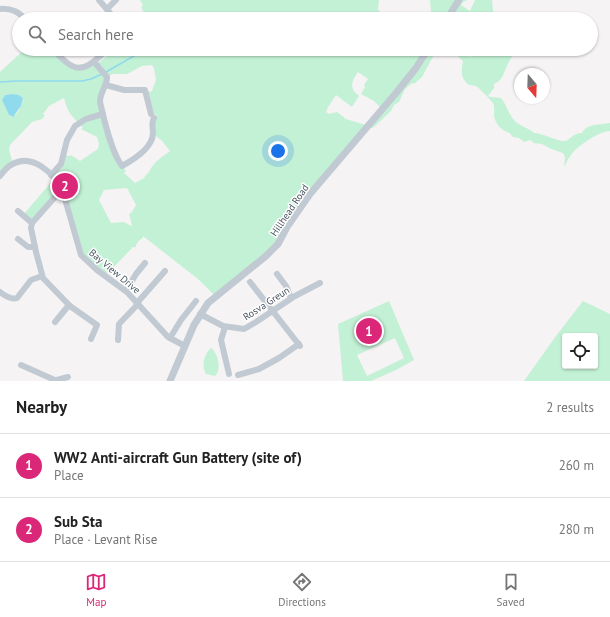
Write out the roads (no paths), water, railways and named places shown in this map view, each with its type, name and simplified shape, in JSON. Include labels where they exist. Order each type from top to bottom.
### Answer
[{"type":"street","points":[[99,0],[109,12]]},
{"type":"street","points":[[107,9],[116,0]]},
{"type":"street","points":[[451,12],[459,0]]},
{"type":"street","points":[[0,9],[14,10],[18,12]]},
{"type":"street","points":[[59,56],[75,68],[83,68],[94,62],[100,56]]},
{"type":"street","name":"Hillhead Road","points":[[170,381],[200,314],[211,299],[266,256],[278,244],[290,223],[310,194],[404,84],[424,56]]},
{"type":"street","points":[[94,62],[107,78],[106,85],[100,99],[113,150],[124,168],[154,140],[152,116],[145,88],[124,90],[106,85]]},
{"type":"street","points":[[51,175],[61,164],[67,140],[75,126],[86,119],[103,114]]},
{"type":"street","points":[[0,176],[11,164],[27,161],[36,163],[51,175],[62,190],[32,223]]},
{"type":"street","name":"Bay View Drive","points":[[62,190],[81,255],[97,270],[126,291],[170,338],[185,346]]},
{"type":"street","points":[[18,211],[32,223],[35,247],[42,276],[69,305],[96,324],[97,326],[91,339]]},
{"type":"street","points":[[18,239],[28,247],[35,247]]},
{"type":"street","points":[[126,291],[136,274],[145,263]]},
{"type":"street","points":[[118,340],[119,324],[138,304],[165,271]]},
{"type":"street","points":[[278,274],[286,286],[291,298]]},
{"type":"street","points":[[0,292],[10,298],[17,298],[31,280],[42,276]]},
{"type":"street","points":[[238,375],[259,368],[279,358],[299,345],[250,282]]},
{"type":"street","name":"Rosva Greun","points":[[200,314],[225,327],[237,329],[247,328],[291,298],[320,283]]},
{"type":"street","points":[[170,338],[181,320],[196,301]]},
{"type":"street","points":[[55,322],[69,305]]},
{"type":"street","points":[[225,327],[221,340],[223,365],[228,374]]},
{"type":"street","points":[[21,365],[57,381],[68,377]]},
{"type":"water","points":[[5,95],[19,95],[23,98],[21,106],[13,117],[9,115],[2,100]]},
{"type":"waterway","points":[[106,72],[134,56]]},
{"type":"waterway","points":[[0,82],[82,81],[102,74]]},
{"type":"place","name":"Sub Sta","points":[[65,186]]},
{"type":"place","name":"WW2 Anti-aircraft Gun Battery (site of)","points":[[369,331]]}]
